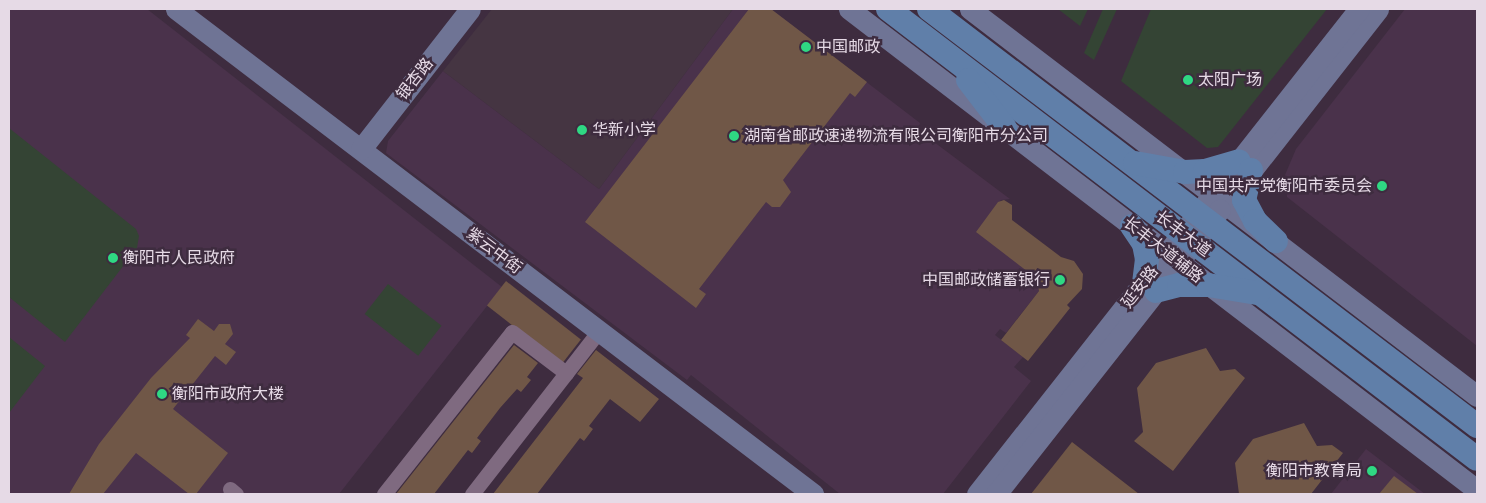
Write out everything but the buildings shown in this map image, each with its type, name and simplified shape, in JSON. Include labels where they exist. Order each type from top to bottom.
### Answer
[{"type":"main road","name":"紫云中街","points":[[176,9],[813,494]]},
{"type":"main road","name":"银杏路","points":[[360,149],[470,9]]},
{"type":"main road","points":[[849,9],[981,95],[1005,128]]},
{"type":"main road","name":"长丰大道","points":[[888,9],[948,55],[981,95],[1188,238],[1477,459]]},
{"type":"main road","name":"长丰大道","points":[[929,9],[1477,426]]},
{"type":"main road","points":[[970,9],[1477,396]]},
{"type":"main road","name":"延安路","points":[[977,494],[1150,286],[1220,198],[1359,9]]},
{"type":"main road","name":"延安路","points":[[1245,166],[1378,9]]},
{"type":"main road","points":[[981,95],[1003,66]]},
{"type":"main road","name":"长丰大道辅路","points":[[1005,128],[1477,490]]},
{"type":"main road","points":[[1131,162],[1185,172],[1245,166],[1244,200],[1255,222],[1276,241]]},
{"type":"main road","points":[[1132,226],[1144,244],[1150,286],[1208,285],[1262,294]]},
{"type":"main road","name":"延安路","points":[[996,494],[1150,286]]},
{"type":"street","points":[[472,494],[599,331]]},
{"type":"street","points":[[384,494],[512,332],[566,373]]},
{"type":"shaded area","name":"衡阳市人民政府","points":[[9,9],[147,9],[502,287],[339,494],[9,494]]},
{"type":"shaded area","name":"华新小学","points":[[492,9],[733,9],[599,189],[443,71]]},
{"type":"shaded area","points":[[733,9],[771,9],[920,123],[918,130],[1010,199],[1001,200],[995,207],[1036,278],[1039,291],[1006,333],[1000,329],[995,335],[1023,357],[1014,367],[1031,381],[943,494],[840,494],[691,375],[687,380],[386,153],[388,141],[443,71],[599,189]]},
{"type":"shaded area","name":"中国共产党衡阳市委员会","points":[[1405,9],[1477,9],[1477,346],[1287,197],[1285,175],[1296,149]]},
{"type":"shaded area","name":"衡阳市教育局","points":[[1366,449],[1425,494],[1331,494]]},
{"type":"green space","points":[[1058,9],[1088,9],[1080,26]]},
{"type":"green space","points":[[1103,9],[1117,9],[1094,60],[1084,53]]},
{"type":"green space","name":"太阳广场","points":[[1151,9],[1327,9],[1218,147],[1207,148],[1121,81]]},
{"type":"green space","points":[[9,128],[136,229],[139,236],[137,248],[65,342],[9,297]]},
{"type":"green space","points":[[388,284],[442,326],[418,356],[365,314]]},
{"type":"green space","points":[[9,337],[45,366],[9,413]]},
{"type":"place","name":"中国邮政","points":[[806,47]]},
{"type":"place","name":"太阳广场","points":[[1188,80]]},
{"type":"place","name":"华新小学","points":[[582,130]]},
{"type":"place","name":"湖南省邮政速递物流有限公司衡阳市分公司","points":[[734,136]]},
{"type":"place","name":"中国共产党衡阳市委员会","points":[[1382,186]]},
{"type":"place","name":"衡阳市人民政府","points":[[113,258]]},
{"type":"place","name":"中国邮政储蓄银行","points":[[1060,280]]},
{"type":"place","name":"衡阳市政府大楼","points":[[162,394]]},
{"type":"place","name":"衡阳市教育局","points":[[1372,471]]}]
